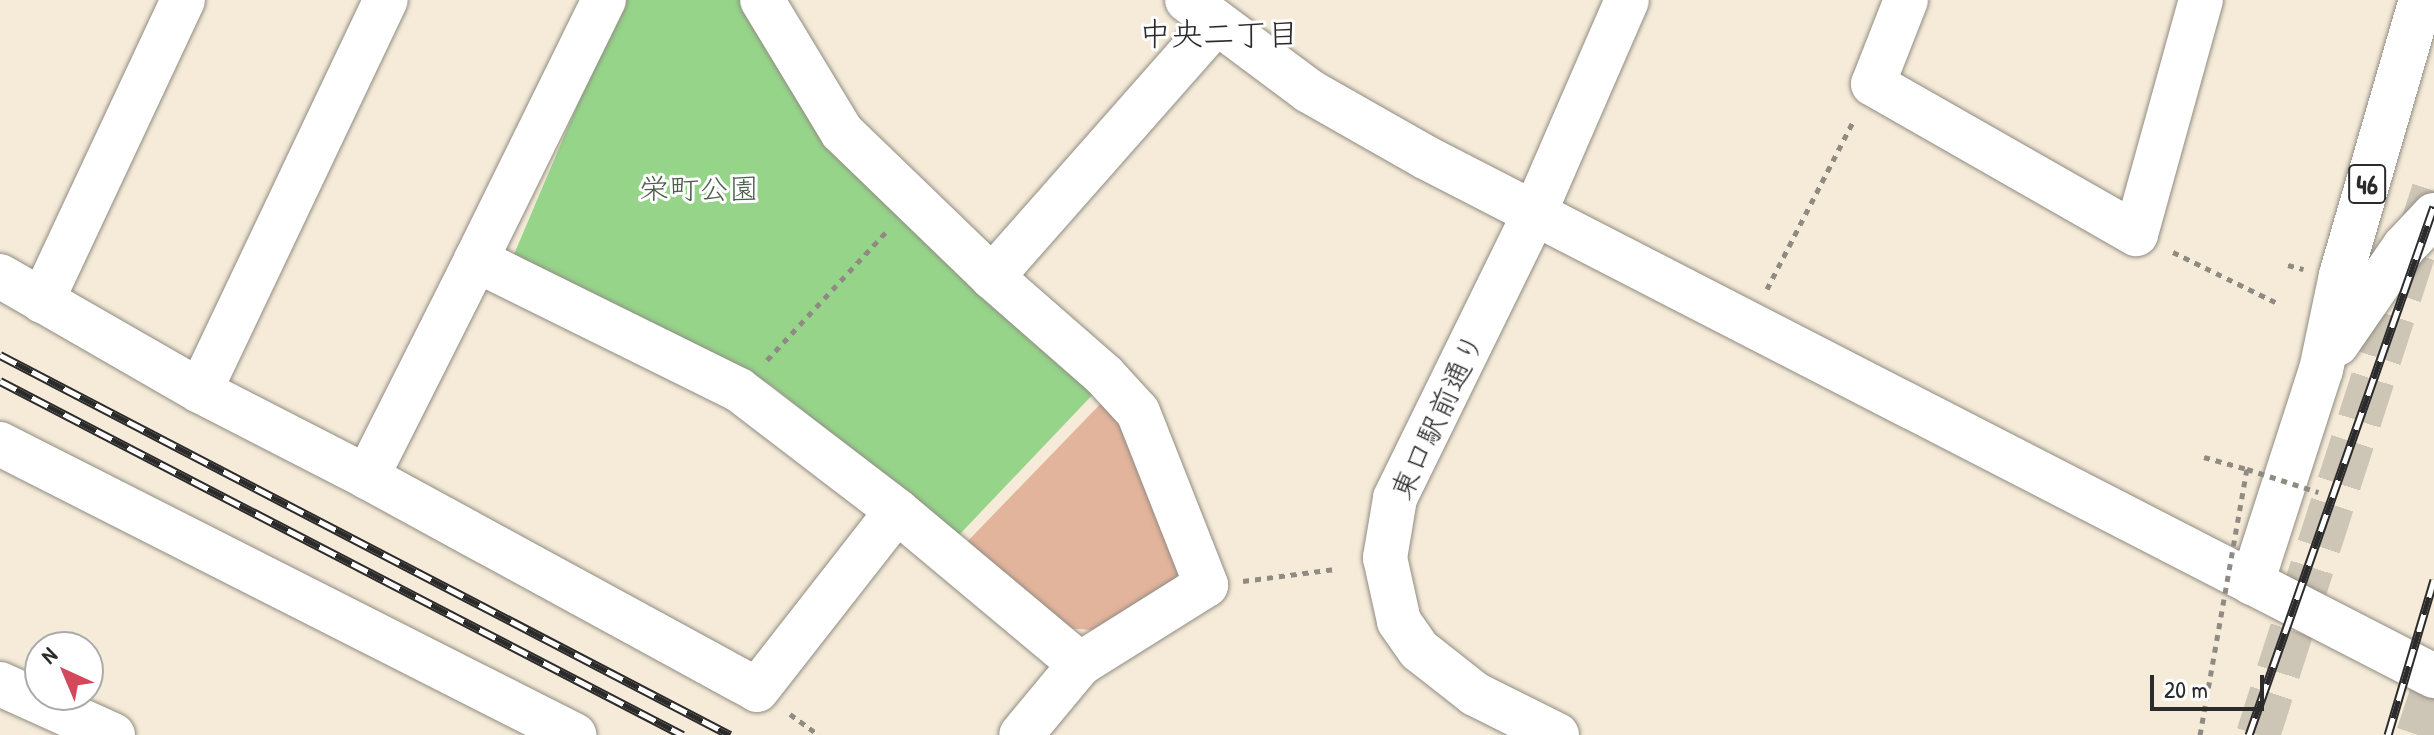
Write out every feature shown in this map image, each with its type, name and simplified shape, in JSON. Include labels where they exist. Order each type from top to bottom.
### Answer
[{"type":"street","points":[[42,301],[183,0]]},
{"type":"street","points":[[200,391],[386,0]]},
{"type":"street","points":[[367,477],[604,0]]},
{"type":"street","points":[[762,0],[842,132],[992,277],[1104,375],[1138,412],[1206,585],[1080,664],[1021,735]]},
{"type":"street","name":"東口駅前通り","points":[[1557,735],[1475,694],[1419,650],[1399,621],[1385,558],[1395,498],[1534,214],[1627,0]]},
{"type":"street","points":[[1906,0],[1873,84],[2136,234],[2201,0]]},
{"type":"street","name":"46","points":[[2252,583],[2321,370],[2341,275],[2421,0]]},
{"type":"street","points":[[992,277],[1201,12],[1309,91],[1534,214],[2434,676]]},
{"type":"street","name":"46","points":[[2321,370],[2366,299],[2434,215]]},
{"type":"street","points":[[476,260],[739,390],[897,511],[1080,664]]},
{"type":"street","points":[[0,276],[200,391],[367,477],[757,690],[897,511]]},
{"type":"street","points":[[0,444],[574,735]]},
{"type":"street","points":[[0,684],[113,735]]},
{"type":"path","points":[[1766,289],[1873,84]]},
{"type":"path","points":[[739,390],[914,202]]},
{"type":"path","points":[[2136,234],[2277,303]]},
{"type":"path","points":[[2204,457],[2318,492]]},
{"type":"path","points":[[2200,735],[2247,469]]},
{"type":"path","points":[[1206,585],[1335,569]]},
{"type":"green space","name":"栄町公園","points":[[622,0],[754,0],[1098,389],[959,535],[772,386],[743,368],[512,259]]},
{"type":"building","points":[[1109,395],[1183,577],[1092,630],[1065,628],[963,546]]},
{"type":"tunnel","points":[[2258,735],[2434,189]]},
{"type":"tunnel","points":[[2418,735],[2434,687]]},
{"type":"railway","points":[[2249,735],[2434,206]]},
{"type":"railway","points":[[0,355],[730,735]]},
{"type":"railway","points":[[0,381],[683,735]]},
{"type":"railway","points":[[2388,735],[2434,580]]},
{"type":"district","name":"中央二丁目","points":[[1219,34]]}]
